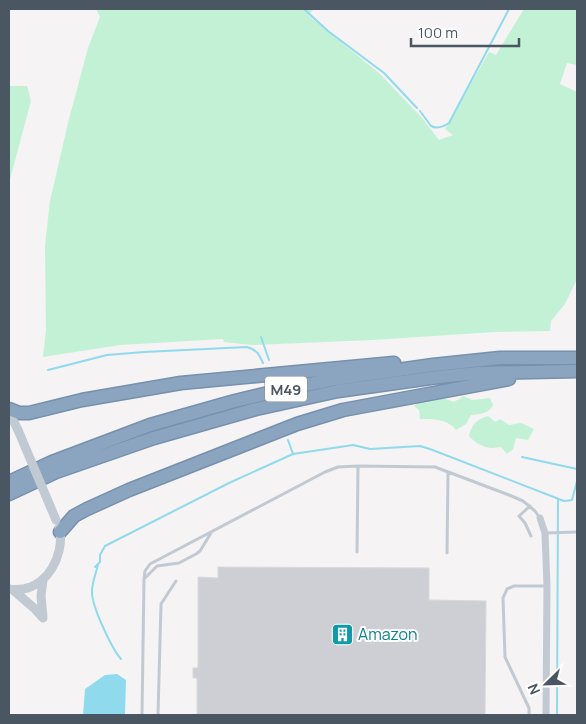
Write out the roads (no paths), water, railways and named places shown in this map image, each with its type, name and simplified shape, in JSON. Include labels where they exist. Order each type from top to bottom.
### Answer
[{"type":"highway","name":"M49","points":[[9,411],[29,413],[82,400],[181,383],[461,356],[577,358]]},
{"type":"highway","name":"M49","points":[[9,482],[52,462],[150,425],[235,400],[335,379],[433,365],[500,358]]},
{"type":"highway","name":"M49","points":[[9,494],[56,472],[154,438],[256,409],[338,391],[478,373],[577,371]]},
{"type":"highway","name":"M49","points":[[58,526],[86,509],[129,490],[297,424],[343,410],[546,372]]},
{"type":"street","points":[[9,411],[58,526],[60,546],[52,569],[43,580],[34,586],[11,590]]},
{"type":"street","points":[[540,518],[546,533],[546,715]]},
{"type":"street","points":[[11,590],[34,608],[43,618],[41,588],[43,580]]},
{"type":"lane","points":[[357,552],[358,466]]},
{"type":"lane","points":[[142,715],[144,579],[145,571],[150,564],[325,472],[338,467],[358,466],[435,467],[523,501],[540,518]]},
{"type":"lane","points":[[447,553],[448,472]]},
{"type":"lane","points":[[530,506],[519,516],[532,536]]},
{"type":"lane","points":[[144,579],[158,566],[179,563],[196,554],[200,551],[211,532]]},
{"type":"lane","points":[[546,533],[577,532]]},
{"type":"lane","points":[[158,715],[161,604],[176,581]]},
{"type":"lane","points":[[529,715],[529,708],[504,657],[503,598],[507,589],[514,586],[547,586]]},
{"type":"water","points":[[117,674],[126,680],[125,715],[83,715],[85,689],[105,675]]},
{"type":"waterway","points":[[304,9],[328,31],[384,73],[417,108]]},
{"type":"waterway","points":[[420,111],[431,126],[440,127],[449,123],[509,9]]},
{"type":"waterway","points":[[261,337],[269,360]]},
{"type":"waterway","points":[[48,370],[107,355],[247,347],[257,353],[263,363]]},
{"type":"waterway","points":[[288,440],[293,454]]},
{"type":"waterway","points":[[95,567],[100,562],[100,555],[105,546],[229,483],[293,454],[353,445],[370,449],[420,446],[564,501],[572,500],[577,481]]},
{"type":"waterway","points":[[522,457],[577,469]]},
{"type":"waterway","points":[[557,715],[558,499]]},
{"type":"waterway","points":[[98,565],[92,591],[93,598],[103,626],[121,659]]},
{"type":"place","name":"Amazon","points":[[342,634]]}]
